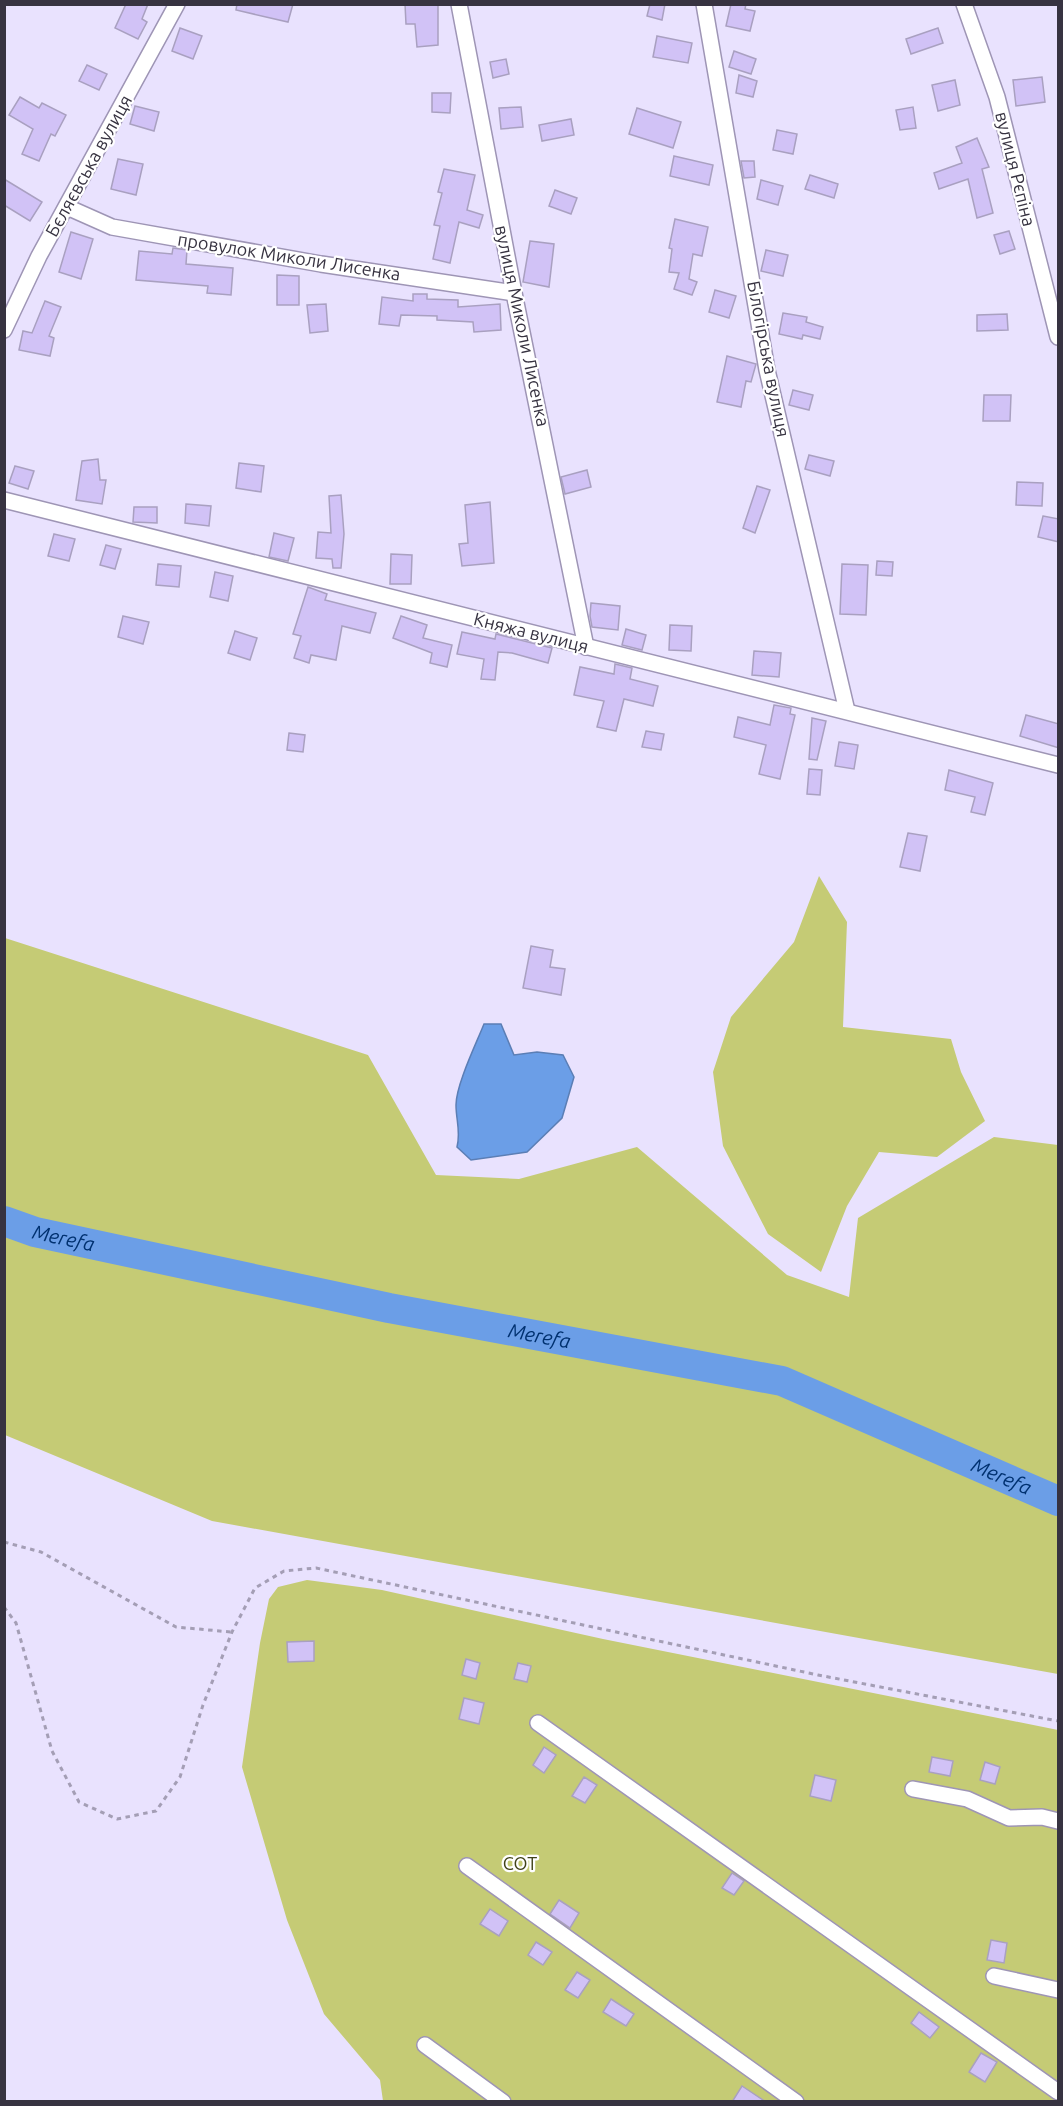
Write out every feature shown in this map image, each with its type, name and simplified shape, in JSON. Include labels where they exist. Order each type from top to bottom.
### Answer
[{"type":"street","name":"Бєляєвська вулиця","points":[[4,330],[39,256],[177,4]]},
{"type":"street","name":"вулиця Миколи Лисенка","points":[[459,4],[514,293],[586,647]]},
{"type":"street","name":"Білогірська вулиця","points":[[704,4],[767,370],[847,711]]},
{"type":"street","name":"вулиця Рєпіна","points":[[964,4],[997,97],[1059,337]]},
{"type":"street","name":"провулок Миколи Лисенка","points":[[67,207],[112,227],[321,264],[514,293]]},
{"type":"street","name":"Княжа вулиця","points":[[4,500],[1059,765]]},
{"type":"street","points":[[538,1723],[1059,2092]]},
{"type":"street","points":[[913,1789],[967,1799],[1008,1818],[1041,1817],[1059,1821]]},
{"type":"street","points":[[467,1866],[796,2102]]},
{"type":"street","points":[[994,1976],[1059,1990]]},
{"type":"street","points":[[425,2045],[503,2102]]},
{"type":"path","points":[[4,1542],[41,1552],[176,1627],[232,1632]]},
{"type":"path","points":[[4,1606],[16,1623],[52,1751],[79,1802],[117,1819],[156,1811],[180,1777],[203,1705],[232,1632],[255,1588],[284,1571],[316,1568],[806,1672],[1059,1721]]},
{"type":"green space","points":[[819,876],[847,922],[843,1027],[951,1039],[961,1072],[985,1121],[937,1157],[879,1152],[847,1206],[821,1272],[768,1234],[723,1146],[713,1072],[731,1017],[794,942]]},
{"type":"green space","points":[[5,938],[368,1055],[436,1175],[519,1179],[637,1147],[787,1275],[849,1297],[858,1218],[994,1137],[1058,1145],[1058,1674],[212,1521],[5,1435]]},
{"type":"green space","name":"СОТ","points":[[307,1580],[382,1590],[603,1639],[1058,1730],[1058,2101],[383,2101],[380,2080],[324,2014],[287,1920],[242,1767],[260,1643],[269,1599],[278,1587]]},
{"type":"water","points":[[484,1024],[501,1024],[514,1055],[537,1052],[563,1055],[574,1077],[562,1118],[527,1152],[471,1160],[457,1147],[456,1105],[463,1076]]},
{"type":"building","points":[[126,4],[148,4],[142,19],[147,22],[138,39],[115,28]]},
{"type":"building","points":[[237,4],[293,4],[288,22],[236,10]]},
{"type":"building","points":[[405,4],[438,4],[438,45],[417,47],[415,24],[406,24]]},
{"type":"building","points":[[650,4],[665,4],[662,20],[647,16]]},
{"type":"building","points":[[731,4],[746,4],[745,9],[755,11],[750,31],[726,26]]},
{"type":"building","points":[[180,28],[202,36],[193,59],[172,51]]},
{"type":"building","points":[[938,28],[943,43],[911,54],[906,39]]},
{"type":"building","points":[[657,36],[692,43],[688,63],[653,57]]},
{"type":"building","points":[[734,51],[756,59],[751,74],[729,67]]},
{"type":"building","points":[[506,59],[509,74],[493,78],[490,62]]},
{"type":"building","points":[[87,65],[107,74],[99,90],[79,81]]},
{"type":"building","points":[[739,75],[757,81],[753,97],[736,93]]},
{"type":"building","points":[[1042,77],[1045,102],[1016,106],[1013,80]]},
{"type":"building","points":[[955,80],[960,105],[938,111],[932,85]]},
{"type":"building","points":[[432,93],[451,93],[450,113],[432,112]]},
{"type":"building","points":[[20,97],[39,108],[42,103],[66,115],[55,136],[51,134],[39,161],[22,154],[33,129],[9,115]]},
{"type":"building","points":[[135,106],[159,112],[154,131],[130,124]]},
{"type":"building","points":[[521,107],[523,127],[501,129],[499,108]]},
{"type":"building","points":[[913,107],[916,128],[900,130],[896,110]]},
{"type":"building","points":[[637,108],[681,122],[673,148],[629,134]]},
{"type":"building","points":[[571,119],[574,135],[542,141],[539,125]]},
{"type":"building","points":[[777,130],[797,134],[793,154],[773,150]]},
{"type":"building","points":[[977,138],[989,167],[982,169],[993,213],[977,218],[968,179],[939,189],[934,173],[962,163],[956,147]]},
{"type":"building","points":[[674,156],[713,165],[709,185],[670,176]]},
{"type":"building","points":[[118,159],[143,164],[136,195],[111,189]]},
{"type":"building","points":[[741,161],[754,161],[755,177],[744,178]]},
{"type":"building","points":[[444,169],[475,175],[467,210],[483,215],[479,228],[459,222],[450,263],[433,259],[440,226],[434,225],[442,193],[438,192]]},
{"type":"building","points":[[810,175],[838,184],[834,198],[805,189]]},
{"type":"building","points":[[4,179],[42,202],[30,221],[4,205]]},
{"type":"building","points":[[761,180],[783,186],[778,205],[757,199]]},
{"type":"building","points":[[555,190],[577,198],[571,214],[549,206]]},
{"type":"building","points":[[675,219],[708,227],[702,256],[693,254],[689,279],[697,282],[692,295],[674,289],[679,273],[669,272],[672,249],[669,248]]},
{"type":"building","points":[[1009,231],[1015,249],[1000,254],[994,235]]},
{"type":"building","points":[[71,232],[93,239],[81,279],[59,272]]},
{"type":"building","points":[[530,241],[554,244],[549,287],[523,282]]},
{"type":"building","points":[[173,248],[187,250],[186,264],[233,268],[231,295],[207,293],[208,286],[136,280],[139,251],[172,254]]},
{"type":"building","points":[[766,250],[788,255],[783,276],[761,271]]},
{"type":"building","points":[[277,275],[299,276],[299,305],[277,305]]},
{"type":"building","points":[[715,290],[736,296],[729,318],[709,312]]},
{"type":"building","points":[[413,294],[427,294],[427,299],[458,300],[458,307],[500,304],[501,330],[474,332],[473,322],[437,320],[437,316],[401,315],[399,326],[379,324],[382,297],[413,301]]},
{"type":"building","points":[[45,301],[61,307],[49,336],[54,338],[50,356],[19,350],[23,331],[32,333]]},
{"type":"building","points":[[326,304],[328,331],[310,333],[307,305]]},
{"type":"building","points":[[783,313],[807,317],[806,322],[823,327],[820,339],[803,335],[802,339],[779,334]]},
{"type":"building","points":[[1007,314],[1008,330],[977,331],[977,315]]},
{"type":"building","points":[[727,356],[756,364],[751,382],[746,381],[741,407],[717,402]]},
{"type":"building","points":[[793,390],[813,395],[809,410],[789,405]]},
{"type":"building","points":[[984,395],[1011,395],[1010,421],[983,421]]},
{"type":"building","points":[[809,455],[834,461],[830,476],[805,469]]},
{"type":"building","points":[[98,459],[100,480],[106,480],[102,504],[76,500],[82,461]]},
{"type":"building","points":[[239,463],[264,466],[261,492],[236,488]]},
{"type":"building","points":[[15,466],[34,471],[28,489],[9,483]]},
{"type":"building","points":[[587,470],[591,487],[565,494],[561,477]]},
{"type":"building","points":[[1017,482],[1043,483],[1042,506],[1016,505]]},
{"type":"building","points":[[757,486],[770,490],[755,533],[743,528]]},
{"type":"building","points":[[341,495],[344,534],[341,568],[333,568],[332,559],[316,558],[318,532],[331,533],[329,496]]},
{"type":"building","points":[[490,502],[494,563],[462,566],[459,544],[468,543],[465,505]]},
{"type":"building","points":[[186,504],[211,506],[209,526],[185,523]]},
{"type":"building","points":[[134,507],[157,507],[157,523],[133,522]]},
{"type":"building","points":[[1043,516],[1059,519],[1059,542],[1038,537]]},
{"type":"building","points":[[274,533],[294,538],[288,561],[269,557]]},
{"type":"building","points":[[54,534],[75,539],[69,561],[48,556]]},
{"type":"building","points":[[106,545],[121,549],[115,569],[100,565]]},
{"type":"building","points":[[391,554],[412,555],[411,584],[390,584]]},
{"type":"building","points":[[877,561],[893,562],[892,576],[876,575]]},
{"type":"building","points":[[158,564],[181,566],[179,587],[156,585]]},
{"type":"building","points":[[842,564],[868,565],[866,615],[840,614]]},
{"type":"building","points":[[215,572],[233,576],[228,601],[210,597]]},
{"type":"building","points":[[308,587],[327,594],[325,600],[376,613],[370,633],[342,626],[336,660],[311,655],[309,663],[294,658],[301,636],[293,634]]},
{"type":"building","points":[[591,603],[620,606],[618,630],[592,627]]},
{"type":"building","points":[[123,616],[149,622],[143,644],[118,637]]},
{"type":"building","points":[[401,616],[427,625],[423,638],[452,645],[447,667],[430,663],[432,653],[393,638]]},
{"type":"building","points":[[670,625],[692,626],[691,651],[669,650]]},
{"type":"building","points":[[626,629],[646,635],[642,650],[622,645]]},
{"type":"building","points":[[235,631],[257,638],[250,660],[228,653]]},
{"type":"building","points":[[462,632],[495,639],[496,634],[552,648],[548,663],[512,653],[498,652],[495,680],[481,679],[484,659],[457,654]]},
{"type":"building","points":[[754,651],[781,653],[779,677],[752,675]]},
{"type":"building","points":[[615,664],[632,668],[630,679],[658,686],[653,706],[624,699],[616,731],[597,727],[604,701],[574,695],[580,667],[614,674]]},
{"type":"building","points":[[774,705],[791,708],[790,714],[795,715],[780,779],[759,774],[766,745],[734,737],[738,717],[770,725]]},
{"type":"building","points":[[1026,715],[1059,724],[1059,748],[1020,736]]},
{"type":"building","points":[[812,718],[826,721],[817,760],[809,759]]},
{"type":"building","points":[[646,731],[664,734],[661,750],[642,747]]},
{"type":"building","points":[[289,733],[305,735],[303,752],[287,750]]},
{"type":"building","points":[[839,742],[858,745],[854,769],[835,766]]},
{"type":"building","points":[[809,769],[822,770],[820,795],[807,794]]},
{"type":"building","points":[[949,770],[993,783],[985,815],[971,812],[975,797],[945,790]]},
{"type":"building","points":[[908,833],[927,836],[920,871],[900,867]]},
{"type":"building","points":[[531,946],[553,950],[550,967],[565,969],[561,995],[523,988]]},
{"type":"building","points":[[314,1641],[314,1661],[288,1662],[287,1642]]},
{"type":"building","points":[[466,1659],[480,1663],[476,1679],[462,1675]]},
{"type":"building","points":[[518,1663],[531,1666],[527,1682],[514,1679]]},
{"type":"building","points":[[464,1698],[484,1703],[479,1724],[459,1719]]},
{"type":"building","points":[[544,1747],[556,1755],[544,1773],[533,1765]]},
{"type":"building","points":[[932,1757],[953,1761],[950,1776],[929,1772]]},
{"type":"building","points":[[985,1762],[1000,1767],[995,1784],[980,1780]]},
{"type":"building","points":[[815,1775],[836,1780],[831,1801],[810,1796]]},
{"type":"building","points":[[584,1777],[597,1785],[585,1803],[572,1796]]},
{"type":"building","points":[[732,1873],[744,1881],[734,1895],[722,1888]]},
{"type":"building","points":[[559,1900],[579,1913],[570,1928],[550,1914]]},
{"type":"building","points":[[490,1909],[508,1921],[499,1936],[480,1924]]},
{"type":"building","points":[[991,1940],[1007,1943],[1004,1963],[987,1960]]},
{"type":"building","points":[[536,1942],[552,1952],[543,1965],[528,1955]]},
{"type":"building","points":[[577,1972],[590,1980],[578,1998],[565,1990]]},
{"type":"building","points":[[611,1999],[634,2014],[626,2026],[603,2012]]},
{"type":"building","points":[[919,2012],[939,2027],[930,2038],[911,2023]]},
{"type":"building","points":[[981,2053],[997,2062],[985,2082],[969,2072]]},
{"type":"building","points":[[742,2086],[766,2102],[732,2102]]},
{"type":"waterway","name":"Merefa","points":[[4,1221],[35,1232],[389,1308],[782,1381],[1058,1501]]}]
